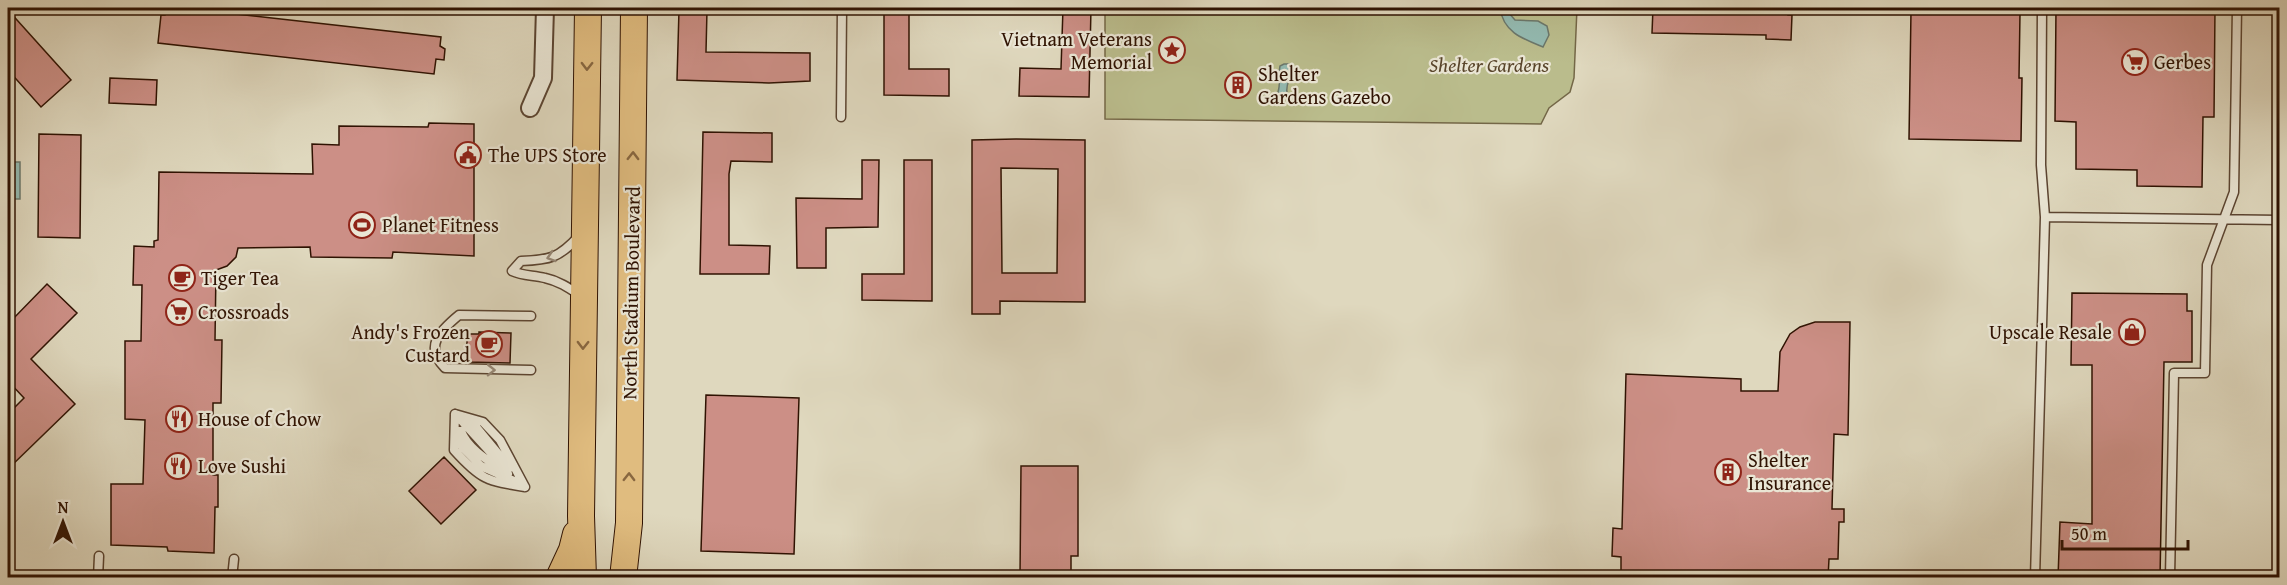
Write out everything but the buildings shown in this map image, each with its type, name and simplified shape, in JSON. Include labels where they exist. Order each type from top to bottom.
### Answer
[{"type":"main road","points":[[583,578],[581,516],[588,8]]},
{"type":"main road","name":"North Stadium Boulevard","points":[[623,578],[629,523],[634,8]]},
{"type":"main road","points":[[559,578],[572,550],[581,516]]},
{"type":"main road","points":[[629,523],[639,578]]},
{"type":"street","points":[[530,108],[543,78],[545,8]]},
{"type":"lane","points":[[841,117],[842,8]]},
{"type":"lane","points":[[2035,578],[2045,217],[2041,165],[2042,8]]},
{"type":"lane","points":[[2170,578],[2174,374],[2205,374],[2207,265],[2234,192],[2237,8]]},
{"type":"lane","points":[[2045,217],[2280,220]]},
{"type":"lane","points":[[583,298],[555,280],[532,275],[521,276],[512,271],[521,261],[556,257],[567,249],[584,230]]},
{"type":"lane","points":[[531,316],[459,315],[438,334],[435,345],[437,359],[445,368],[531,370]]},
{"type":"lane","points":[[455,414],[454,450],[471,469],[491,481],[525,487]]},
{"type":"lane","points":[[455,414],[464,438],[482,456],[525,487]]},
{"type":"lane","points":[[455,414],[477,428],[525,487]]},
{"type":"lane","points":[[98,578],[99,556]]},
{"type":"lane","points":[[232,578],[234,559]]},
{"type":"green space","name":"Shelter Gardens","points":[[1105,8],[1577,8],[1574,78],[1570,92],[1549,108],[1541,124],[1105,119]]},
{"type":"water","points":[[1500,8],[1507,8],[1515,20],[1538,21],[1547,26],[1549,35],[1543,47],[1515,34],[1505,23]]},
{"type":"water","points":[[1284,64],[1289,64],[1291,71],[1287,92],[1281,96],[1278,92],[1279,69]]},
{"type":"water","points":[[8,162],[20,162],[20,199],[8,199]]},
{"type":"place","name":"Vietnam Veterans Memorial","points":[[1172,50]]},
{"type":"place","name":"Gerbes","points":[[2135,62]]},
{"type":"place","name":"Shelter Gardens Gazebo","points":[[1238,85]]},
{"type":"place","name":"The UPS Store","points":[[468,155]]},
{"type":"place","name":"Planet Fitness","points":[[362,225]]},
{"type":"place","name":"Tiger Tea","points":[[182,278]]},
{"type":"place","name":"Crossroads","points":[[179,312]]},
{"type":"place","name":"Upscale Resale","points":[[2132,332]]},
{"type":"place","name":"Andy's Frozen Custard","points":[[489,344]]},
{"type":"place","name":"House of Chow","points":[[179,419]]},
{"type":"place","name":"Love Sushi","points":[[178,466]]},
{"type":"place","name":"Shelter Insurance","points":[[1728,472]]}]
